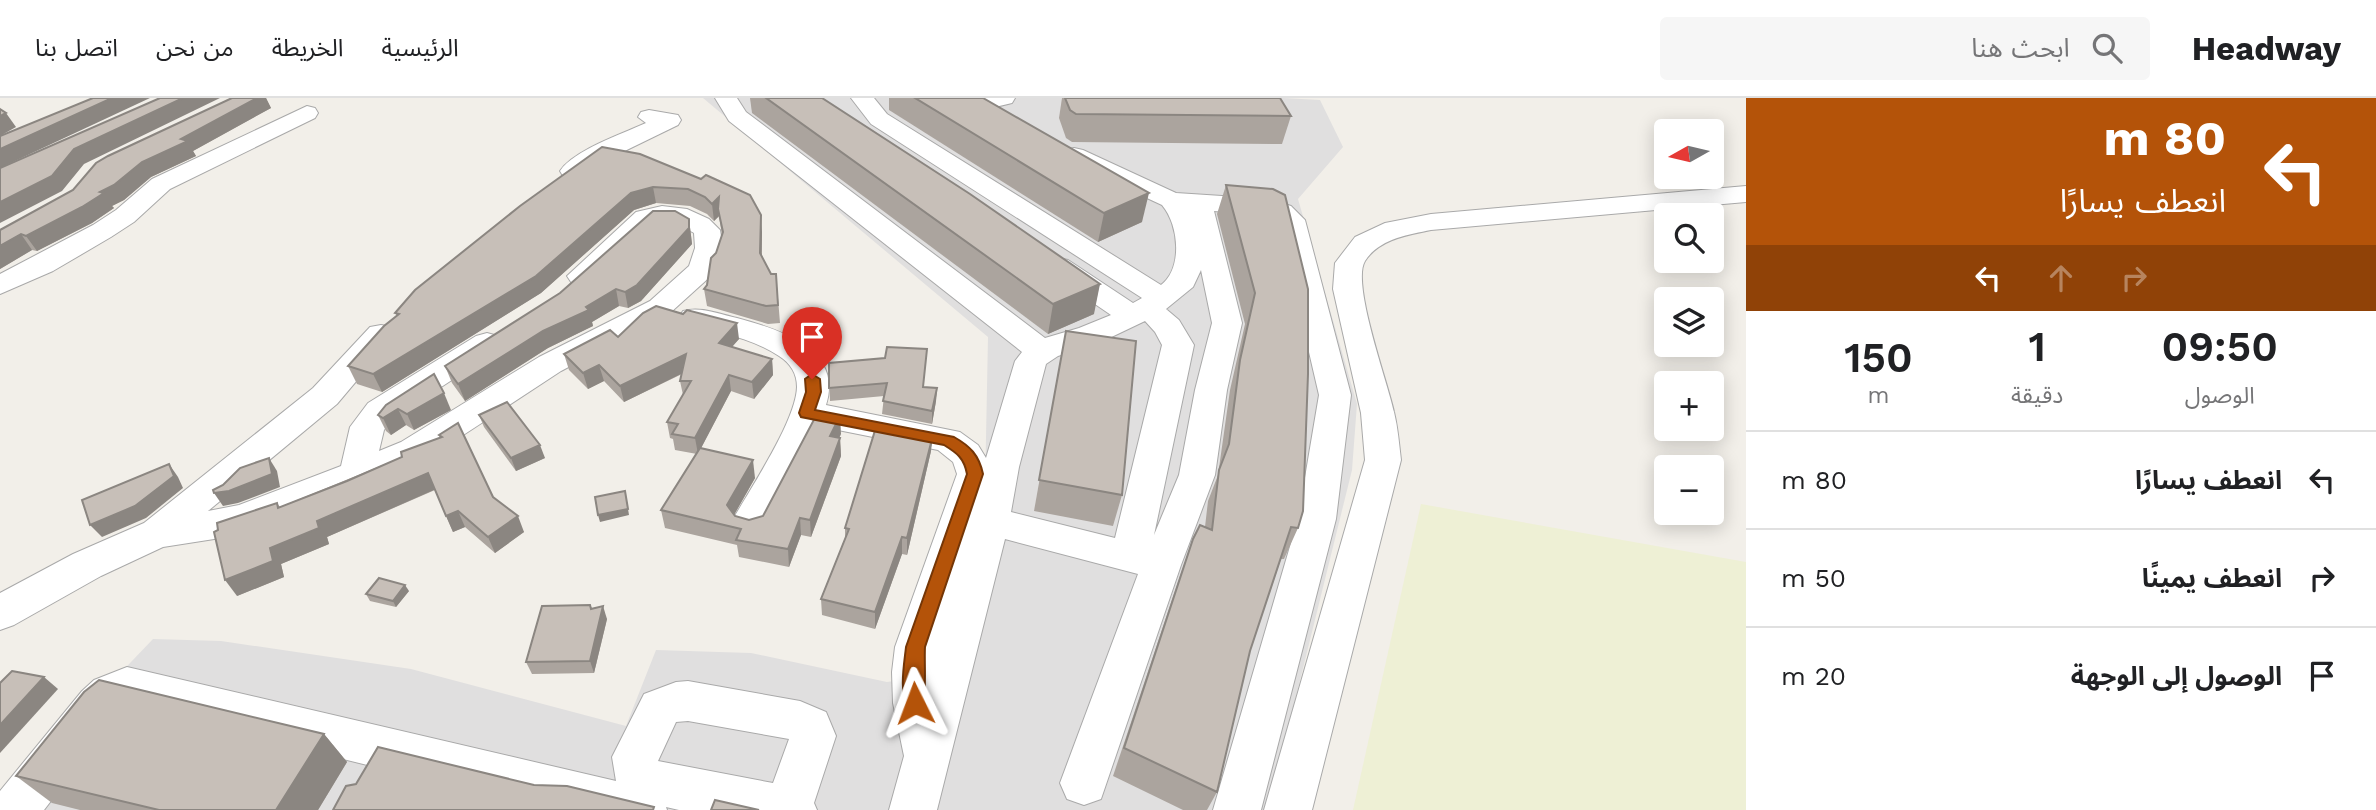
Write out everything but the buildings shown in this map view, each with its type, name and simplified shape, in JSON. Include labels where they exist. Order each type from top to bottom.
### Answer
[{"type":"street","points":[[726,98],[737,116],[1040,350]]},
{"type":"street","points":[[862,98],[879,119],[1147,307],[1168,327],[1178,345],[1146,561],[1084,783]]},
{"type":"street","points":[[984,99],[1017,121]]},
{"type":"street","points":[[0,285],[43,265],[102,231],[125,216],[161,184],[307,113]]},
{"type":"street","points":[[546,191],[589,159],[670,120],[649,117]]},
{"type":"street","points":[[856,132],[913,170]]},
{"type":"street","points":[[1056,145],[1186,201],[1268,207],[1282,212],[1292,220],[1335,395],[1317,519],[1237,810]]},
{"type":"street","points":[[134,179],[161,184]]},
{"type":"street","points":[[1288,810],[1383,460],[1378,413],[1347,289],[1349,263],[1356,252],[1378,235],[1412,225],[1503,214],[1746,194]]},
{"type":"street","points":[[913,810],[1031,361],[1040,350],[1080,339],[1147,307],[1185,279],[1189,250],[1183,212],[1186,201]]},
{"type":"street","points":[[1146,561],[1197,475],[1211,390],[1227,323],[1186,201]]},
{"type":"street","points":[[157,533],[227,523],[248,517],[427,444],[550,363],[660,307],[702,269],[707,259],[707,230],[680,214],[657,214],[637,223],[560,295]]},
{"type":"street","points":[[1039,254],[1147,307]]},
{"type":"street","points":[[660,307],[766,338],[789,348],[808,367],[814,392],[807,413],[751,520]]},
{"type":"street","points":[[0,612],[87,565],[157,533],[325,396],[401,310]]},
{"type":"street","points":[[357,474],[367,427],[380,411],[511,329]]},
{"type":"street","points":[[807,413],[948,440],[972,460],[975,474],[916,647],[913,672],[915,703],[927,756]]},
{"type":"street","points":[[991,521],[1146,561]]},
{"type":"street","points":[[15,810],[98,705],[109,694],[127,686],[643,810]]},
{"type":"street","points":[[362,790],[387,749]]},
{"type":"shaded area","points":[[703,98],[1320,100],[1343,147],[1298,199],[1357,404],[1352,470],[1268,810],[0,810],[0,799],[153,639],[221,641],[411,669],[626,726],[656,650],[751,653],[887,682],[945,674],[985,488],[988,337]]},
{"type":"green space","points":[[1421,504],[1746,562],[1746,810],[1353,810]]},
{"type":"route","points":[[812,379],[814,392],[807,413],[948,440],[972,460],[975,474],[916,647],[913,672],[915,703]]}]
